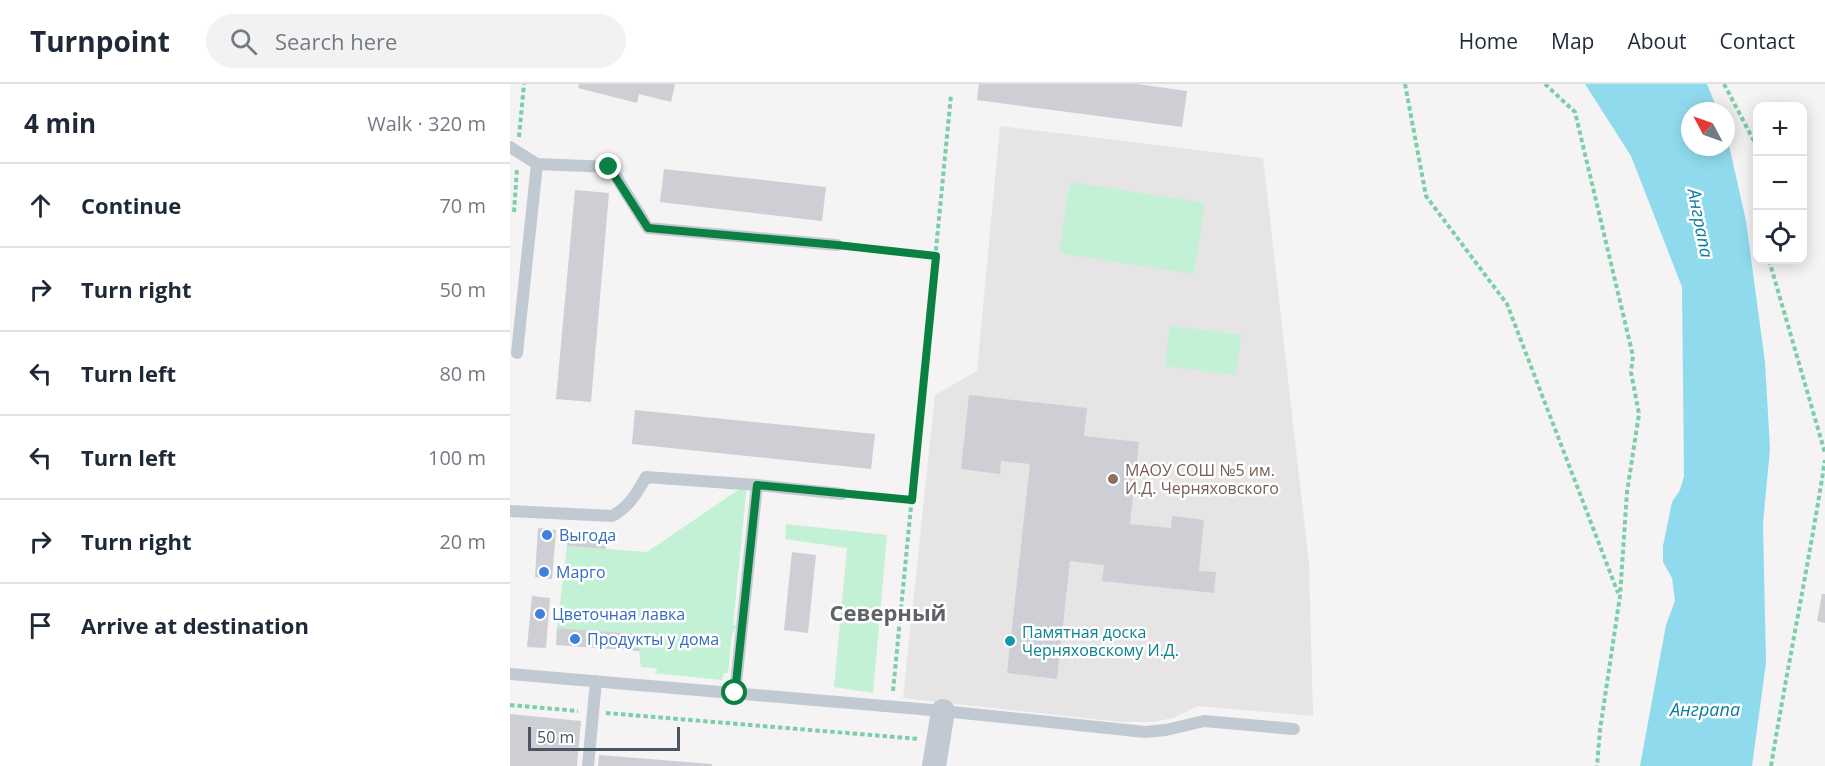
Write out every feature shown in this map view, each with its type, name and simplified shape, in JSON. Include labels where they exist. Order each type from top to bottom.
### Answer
[{"type":"street","points":[[934,766],[943,711]]},
{"type":"lane","points":[[514,150],[537,164],[609,167],[648,228],[837,245]]},
{"type":"lane","points":[[517,353],[537,164]]},
{"type":"lane","points":[[510,511],[612,516],[622,511],[635,497],[646,477],[842,494]]},
{"type":"lane","points":[[735,693],[757,485]]},
{"type":"lane","points":[[510,674],[892,706],[1145,732],[1166,730],[1204,721],[1294,729]]},
{"type":"lane","points":[[588,766],[596,681]]},
{"type":"path","points":[[513,223],[514,150],[524,84]]},
{"type":"path","points":[[1405,84],[1426,195],[1507,304],[1620,596]]},
{"type":"path","points":[[1545,84],[1575,112],[1634,356],[1631,372],[1639,414],[1627,492],[1620,596],[1600,730],[1597,766]]},
{"type":"path","points":[[1724,84],[1755,143],[1757,156]]},
{"type":"path","points":[[892,706],[951,95]]},
{"type":"path","points":[[837,245],[936,256]]},
{"type":"path","points":[[1770,264],[1825,453]]},
{"type":"path","points":[[1771,766],[1825,460]]},
{"type":"path","points":[[842,494],[912,500]]},
{"type":"path","points":[[510,705],[927,740]]},
{"type":"shaded area","name":"МАОУ СОШ №5 им. И.Д. Черняховского","points":[[1000,126],[1263,158],[1309,564],[1313,716],[1197,706],[1173,718],[1152,722],[1121,722],[903,698],[935,395],[977,371]]},
{"type":"green space","points":[[1070,182],[1205,203],[1194,274],[1059,253]]},
{"type":"green space","points":[[1170,326],[1241,335],[1236,375],[1165,366]]},
{"type":"green space","points":[[747,484],[733,625],[736,625],[732,635],[728,673],[724,673],[722,680],[654,673],[658,669],[641,667],[640,634],[557,628],[567,546],[647,552]]},
{"type":"green space","points":[[786,524],[887,535],[873,693],[834,687],[847,548],[785,539]]},
{"type":"water","name":"Анграпа","points":[[1585,84],[1707,84],[1714,102],[1681,102],[1681,156],[1731,156],[1746,221],[1765,362],[1770,449],[1763,523],[1766,663],[1752,766],[1640,766],[1666,625],[1675,601],[1672,578],[1663,562],[1663,546],[1672,502],[1680,490],[1684,476],[1682,287],[1631,156]]},
{"type":"building","points":[[579,84],[675,84],[671,102],[639,94],[637,103],[578,88]]},
{"type":"building","points":[[979,84],[1137,84],[1187,91],[1182,127],[977,100]]},
{"type":"building","points":[[664,169],[826,187],[822,221],[660,202]]},
{"type":"building","points":[[575,190],[609,193],[591,402],[556,399]]},
{"type":"building","name":"МАОУ СОШ №5 им. И.Д. Черняховского","points":[[969,395],[1087,408],[1084,436],[1139,442],[1130,524],[1171,528],[1172,516],[1204,520],[1199,571],[1216,572],[1214,593],[1102,581],[1104,565],[1070,561],[1057,679],[1007,673],[1030,464],[1001,461],[1000,474],[961,469]]},
{"type":"building","points":[[635,410],[875,434],[871,469],[632,444]]},
{"type":"building","points":[[538,528],[556,530],[552,579],[535,577]]},
{"type":"building","points":[[568,535],[607,538],[606,549],[567,546]]},
{"type":"building","points":[[792,552],[816,555],[808,633],[784,630]]},
{"type":"building","points":[[1822,594],[1825,594],[1825,623],[1817,621]]},
{"type":"building","points":[[532,596],[550,598],[546,648],[527,647]]},
{"type":"building","points":[[557,628],[640,634],[639,651],[556,645]]},
{"type":"building","points":[[510,714],[581,721],[577,766],[510,766]]},
{"type":"building","points":[[599,755],[712,764],[712,766],[598,766]]},
{"type":"place","name":"МАОУ СОШ №5 им. И.Д. Черняховского","points":[[1113,479]]},
{"type":"place","name":"Выгода","points":[[547,535]]},
{"type":"place","name":"Марго","points":[[544,572]]},
{"type":"place","name":"Цветочная лавка","points":[[540,614]]},
{"type":"place","name":"Продукты у дома","points":[[575,639]]},
{"type":"place","name":"Памятная доска Черняховскому И.Д.","points":[[1010,641]]},
{"type":"district","name":"Северный","points":[[888,612]]},
{"type":"route","points":[[609,167],[648,228],[936,256],[912,500],[757,485],[735,693]]}]
